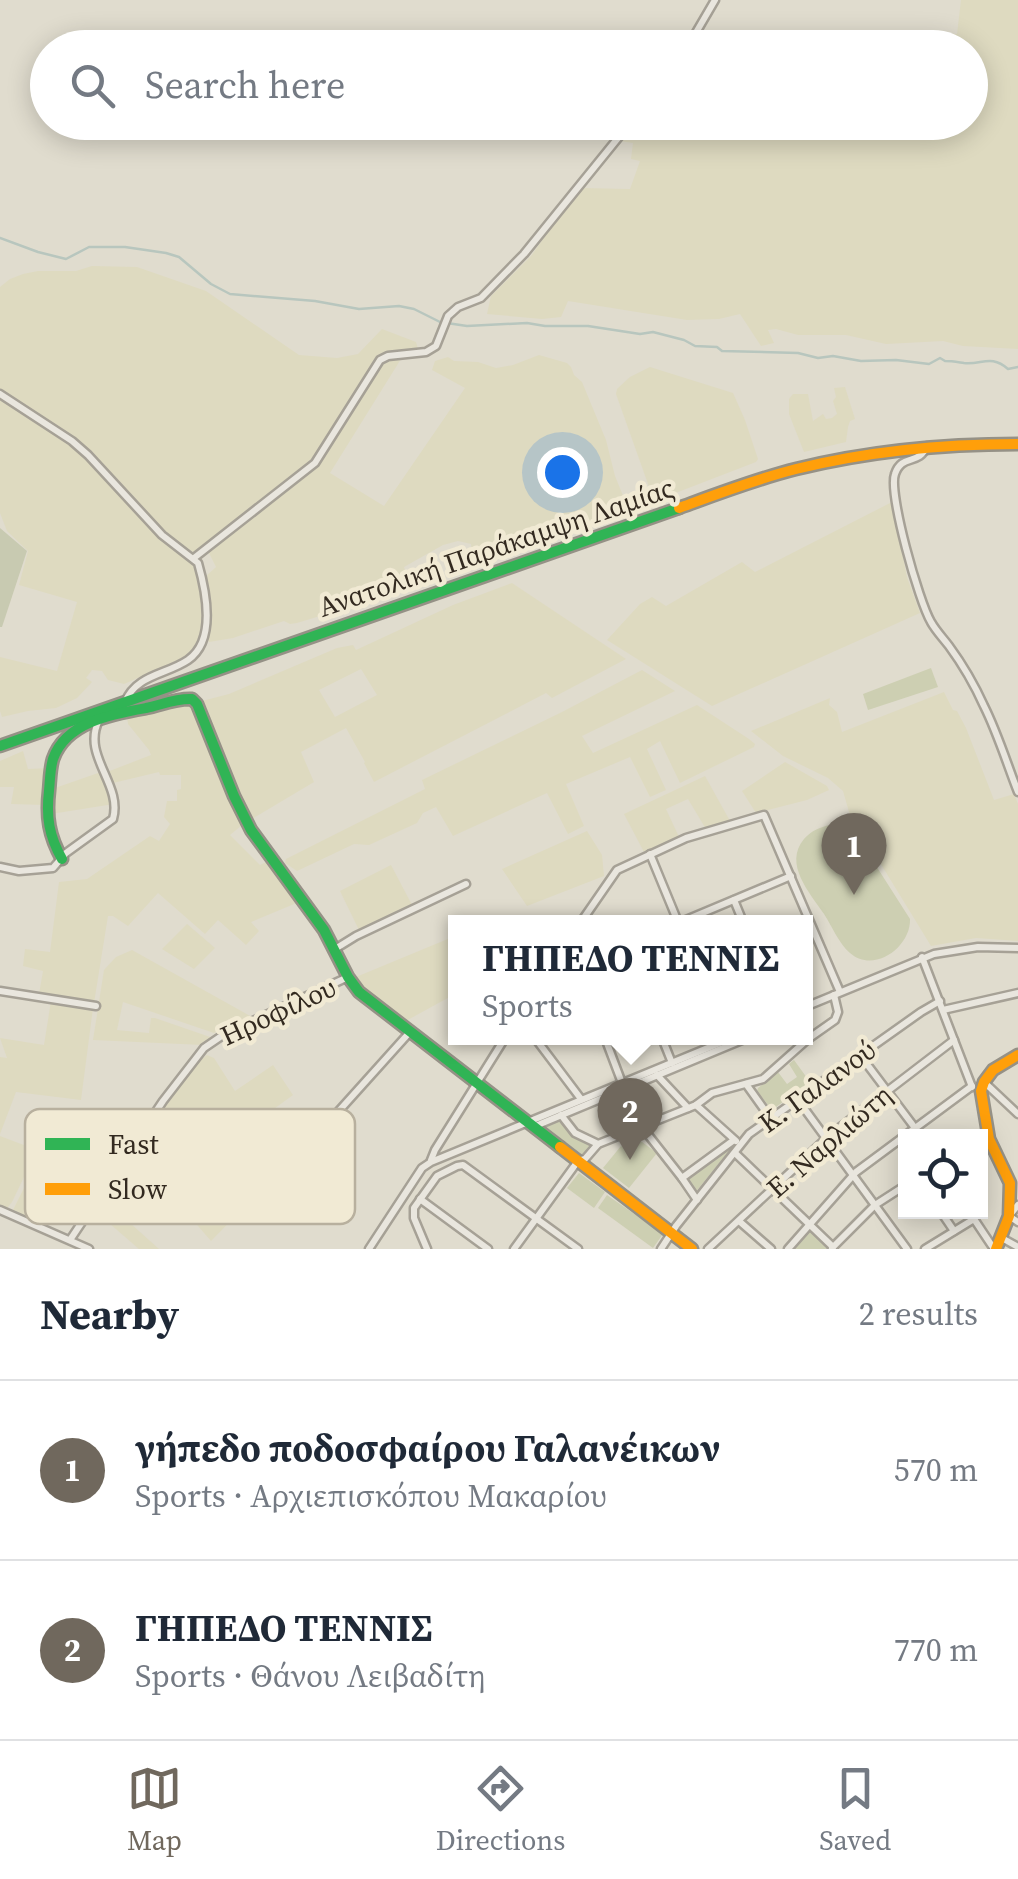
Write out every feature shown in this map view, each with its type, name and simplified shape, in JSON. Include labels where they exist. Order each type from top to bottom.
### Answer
[{"type":"street","points":[[697,30],[715,0]]},
{"type":"street","points":[[194,558],[316,463],[382,357],[426,352],[436,346],[448,316],[482,298],[524,254],[616,140]]},
{"type":"street","points":[[0,394],[72,442],[162,535],[200,566],[207,614],[198,647],[189,659],[137,684],[125,702]]},
{"type":"street","name":"Ανατολική Παράκαμψη Λαμίας","points":[[0,746],[100,717],[125,702],[764,478],[849,457],[927,446],[1018,444]]},
{"type":"street","points":[[927,446],[918,459],[898,467],[893,485],[919,594],[928,618],[984,704],[1018,792]]},
{"type":"street","points":[[62,859],[46,821],[54,757],[77,729],[100,717],[177,699],[195,701],[258,842],[312,913],[348,977],[367,1000],[692,1249]]},
{"type":"street","points":[[0,867],[19,872],[52,868],[66,853],[110,822],[115,814],[115,800],[101,769],[94,738],[100,717]]},
{"type":"street","points":[[585,915],[614,872],[697,834],[760,815],[767,818],[806,915]]},
{"type":"street","points":[[650,854],[677,915]]},
{"type":"street","points":[[697,915],[791,876]]},
{"type":"street","points":[[335,949],[466,884]]},
{"type":"street","points":[[734,900],[740,915]]},
{"type":"street","points":[[813,932],[837,994],[838,1015],[833,1023],[813,1035]]},
{"type":"street","points":[[813,1004],[922,957],[972,948],[1015,948],[1018,960]]},
{"type":"street","points":[[922,957],[954,1040],[979,1086],[983,1129]]},
{"type":"street","name":"Ηροφίλου","points":[[157,1109],[204,1048],[223,1035],[348,977]]},
{"type":"street","points":[[0,991],[96,1006]]},
{"type":"street","points":[[943,1010],[1018,993]]},
{"type":"street","name":"Κ. Γαλανού","points":[[661,1249],[735,1153],[737,1142],[940,1001]]},
{"type":"street","points":[[341,1109],[409,1033]]},
{"type":"street","name":"Ε. Ναρλιώτη","points":[[708,1249],[826,1138],[954,1040]]},
{"type":"street","points":[[431,1162],[500,1045]]},
{"type":"street","points":[[540,1045],[581,1099]]},
{"type":"street","points":[[608,1045],[622,1083]]},
{"type":"street","points":[[665,1045],[672,1063]]},
{"type":"street","points":[[530,1124],[713,1045]]},
{"type":"street","points":[[369,1249],[422,1168],[431,1162],[560,1115],[730,1045]]},
{"type":"street","points":[[514,1249],[578,1161],[585,1159],[598,1144],[692,1106],[712,1093],[763,1079],[800,1045]]},
{"type":"street","points":[[860,1055],[914,1128]]},
{"type":"street","points":[[788,1249],[853,1175],[1018,1055]]},
{"type":"street","points":[[657,1075],[737,1142],[682,1178]]},
{"type":"street","points":[[746,1084],[771,1119]]},
{"type":"street","points":[[979,1086],[1018,1114]]},
{"type":"street","points":[[798,1100],[907,1249]]},
{"type":"street","points":[[560,1115],[575,1133],[598,1144]]},
{"type":"street","points":[[642,1127],[697,1200]]},
{"type":"street","points":[[988,1142],[1008,1178],[1013,1219]]},
{"type":"street","points":[[735,1153],[832,1248],[876,1205],[898,1190]]},
{"type":"street","points":[[428,1249],[413,1212],[437,1176],[463,1165],[578,1249]]},
{"type":"street","points":[[420,1199],[488,1249]]},
{"type":"street","points":[[997,1245],[1018,1205]]},
{"type":"street","points":[[0,1210],[25,1221]]},
{"type":"street","points":[[946,1219],[954,1232]]},
{"type":"street","points":[[924,1249],[974,1219],[997,1245],[1018,1247]]},
{"type":"street","points":[[739,1220],[771,1249]]},
{"type":"street","points":[[33,1224],[88,1249]]},
{"type":"street","name":"Ηροφίλου","points":[[70,1240],[81,1224]]},
{"type":"shaded area","points":[[961,0],[1018,0],[1018,349],[943,341],[886,344],[846,335],[798,335],[776,329],[768,330],[774,343],[761,346],[740,314],[687,320],[568,301],[561,317],[487,314],[491,296],[531,256],[579,188],[630,189],[640,161],[631,159],[633,143],[621,140],[988,140],[988,30],[957,30]]},
{"type":"shaded area","points":[[92,266],[137,267],[206,291],[299,355],[337,358],[358,354],[382,329],[416,342],[418,349],[378,357],[316,457],[198,552],[193,552],[163,532],[80,445],[0,390],[0,287],[23,274],[76,271]]},
{"type":"shaded area","points":[[539,355],[567,363],[582,382],[606,440],[628,508],[626,514],[493,559],[472,555],[471,544],[458,541],[443,545],[404,567],[407,576],[376,598],[351,602],[297,623],[284,621],[209,642],[205,577],[216,567],[208,551],[319,462],[381,362],[401,359],[330,473],[384,506],[465,388],[432,370],[435,361],[448,357],[496,368]]},
{"type":"shaded area","points":[[650,367],[733,393],[756,462],[660,499],[653,498],[616,394],[630,377]]},
{"type":"shaded area","points":[[845,387],[855,419],[850,421],[846,442],[804,452],[789,414],[789,399],[793,394],[808,394],[813,421],[823,414],[826,419],[832,418],[837,414],[834,388]]},
{"type":"shaded area","points":[[0,397],[86,458],[167,543],[193,561],[205,614],[192,651],[182,659],[124,684],[108,680],[102,671],[92,670],[86,678],[92,682],[77,698],[56,708],[2,717],[0,657],[57,671],[77,602],[19,585],[28,551],[7,531],[0,513]]},
{"type":"shaded area","points":[[892,502],[907,577],[920,613],[712,706],[607,640],[640,604],[652,597],[666,606],[742,562],[755,572]]},
{"type":"shaded area","points":[[512,583],[626,659],[552,698],[546,693],[374,782],[346,728],[301,752],[314,782],[252,819],[238,794],[202,701],[229,694],[337,648],[353,645],[356,650],[453,605]],"holes":[[[361,669],[377,695],[335,717],[319,690]]]},
{"type":"shaded area","points":[[642,670],[675,691],[582,736],[593,753],[697,705],[749,739],[754,747],[680,783],[660,741],[647,749],[666,790],[650,797],[630,757],[566,784],[584,826],[568,834],[547,793],[453,836],[436,807],[423,813],[417,823],[369,845],[354,844],[297,871],[285,863],[286,859],[425,789],[422,780]]},
{"type":"shaded area","points":[[944,692],[966,728],[994,800],[1014,794],[1018,804],[1018,941],[976,938],[931,946],[849,812],[843,791],[828,778],[783,756],[751,731],[830,698],[829,705],[837,712],[842,732]]},
{"type":"shaded area","points":[[190,699],[247,821],[230,835],[260,865],[268,861],[299,902],[251,922],[259,931],[246,945],[218,920],[205,934],[158,893],[128,926],[108,916],[94,1003],[39,994],[43,971],[23,966],[25,949],[50,952],[59,882],[87,879],[150,836],[159,841],[170,824],[164,817],[167,801],[177,801],[177,790],[181,789],[181,775],[159,772],[113,783],[107,772],[151,755],[128,724],[126,711]]},
{"type":"shaded area","points":[[23,751],[28,769],[50,768],[45,805],[11,804],[14,787],[0,787],[0,761]]},
{"type":"shaded area","points":[[785,762],[829,790],[756,813],[742,791]]},
{"type":"shaded area","points":[[101,772],[114,804],[51,814],[55,788]]},
{"type":"shaded area","points":[[705,776],[730,821],[706,829],[688,799],[666,809],[679,837],[644,852],[624,814]]},
{"type":"shaded area","points":[[587,831],[602,855],[604,876],[527,906],[502,869]]},
{"type":"shaded area","points":[[391,865],[412,905],[359,930],[340,891]]},
{"type":"shaded area","points":[[187,924],[215,948],[194,969],[162,949]]},
{"type":"shaded area","points":[[448,939],[448,998],[404,1022],[368,994],[356,977]]},
{"type":"shaded area","points":[[132,950],[252,1017],[214,1033],[123,1002],[117,1030],[149,1033],[151,1018],[155,1018],[213,1038],[203,1045],[93,1040],[104,970],[116,957]]},
{"type":"shaded area","points":[[51,1001],[93,1008],[81,1100],[16,1092],[0,1134],[0,1057],[7,1058],[0,1038],[44,1045]]},
{"type":"shaded area","points":[[207,1055],[214,1058],[235,1091],[273,1065],[293,1095],[274,1109],[161,1109],[195,1064]]},
{"type":"shaded area","points":[[0,1136],[25,1145],[25,1175],[12,1202],[7,1208],[0,1205]]},
{"type":"shaded area","points":[[25,1186],[25,1218],[12,1212]]},
{"type":"shaded area","points":[[110,1224],[131,1224],[159,1249],[139,1249]]},
{"type":"shaded area","points":[[196,1224],[228,1224],[211,1241]]},
{"type":"green space","points":[[0,528],[27,551],[2,627],[0,627]]},
{"type":"green space","points":[[931,668],[938,687],[868,710],[863,694]]},
{"type":"green space","points":[[830,825],[844,827],[857,836],[910,919],[898,948],[880,959],[860,959],[846,949],[797,868],[798,849],[804,839]]},
{"type":"green space","points":[[794,1060],[810,1082],[772,1110],[758,1088],[778,1072],[787,1084],[797,1077],[789,1064]]},
{"type":"green space","points":[[561,1118],[577,1138],[593,1145],[584,1156],[545,1126]]},
{"type":"green space","points":[[634,1136],[657,1153],[629,1188],[603,1168]]},
{"type":"green space","points":[[733,1146],[694,1194],[687,1177]]},
{"type":"green space","points":[[579,1173],[605,1192],[594,1208],[567,1188]]},
{"type":"green space","points":[[607,1195],[663,1234],[653,1248],[598,1208]]},
{"type":"green space","points":[[810,1228],[829,1245],[826,1249],[790,1249]]},
{"type":"waterway","points":[[0,238],[66,259],[89,247],[166,253],[179,257],[211,284],[230,294],[359,309],[399,306],[440,322],[467,326],[588,326],[640,334],[653,332],[722,351],[929,364],[940,358],[964,363],[991,361],[1008,369],[1018,367]]},
{"type":"traffic: fast","points":[[0,746],[679,508]]},
{"type":"traffic: fast","points":[[62,859],[51,834],[48,809],[51,767],[59,746],[79,728],[105,717],[192,699],[251,830],[324,930],[359,992],[560,1147]]},
{"type":"traffic: slow","points":[[679,508],[823,463],[934,447],[1018,444]]},
{"type":"traffic: slow","points":[[996,1249],[1009,1216],[1010,1183],[989,1139],[981,1091],[993,1070],[1018,1055]]},
{"type":"traffic: slow","points":[[560,1147],[692,1249]]},
{"type":"place","name":"γήπεδο ποδοσφαίρου Γαλανέικων","points":[[854,895]]},
{"type":"place","name":"ΓΗΠΕΔΟ ΤΕΝΝΙΣ","points":[[630,1160]]}]
